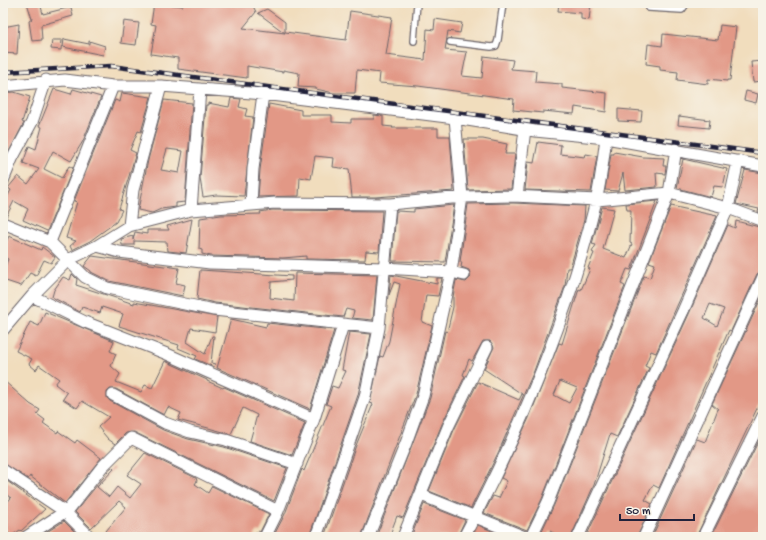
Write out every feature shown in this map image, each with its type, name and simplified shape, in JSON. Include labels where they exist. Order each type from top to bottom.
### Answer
[{"type":"street","points":[[3,182],[12,159],[32,122],[46,80]]},
{"type":"street","points":[[3,86],[46,80],[65,80],[113,86],[161,86],[263,94],[454,118],[525,129],[606,138],[676,149],[763,166]]},
{"type":"street","points":[[50,242],[113,86]]},
{"type":"street","points":[[129,226],[133,190],[161,86]]},
{"type":"street","points":[[191,210],[200,89]]},
{"type":"street","points":[[251,205],[253,169],[263,94]]},
{"type":"street","points":[[368,537],[406,443],[423,396],[451,272],[462,197],[454,118]]},
{"type":"street","points":[[517,196],[525,129]]},
{"type":"street","points":[[464,537],[524,413],[568,298],[596,200],[606,138]]},
{"type":"street","points":[[531,537],[548,502],[669,193],[676,149]]},
{"type":"street","points":[[578,537],[683,311],[728,208],[738,161]]},
{"type":"street","points":[[3,330],[32,296],[68,260],[97,246],[129,226],[191,210],[275,203],[390,204],[462,197],[517,196],[596,200],[669,193],[728,208],[763,221]]},
{"type":"street","points":[[316,537],[365,397],[380,328],[390,204]]},
{"type":"street","points":[[3,223],[50,242],[86,278],[107,288],[214,310],[380,328]]},
{"type":"street","points":[[97,246],[119,252],[210,263],[384,268],[451,272],[464,275]]},
{"type":"street","points":[[644,537],[763,277]]},
{"type":"street","points":[[32,296],[85,322],[167,354],[314,419]]},
{"type":"street","points":[[265,537],[278,511],[314,419],[343,325]]},
{"type":"street","points":[[403,537],[448,427],[488,347]]},
{"type":"street","points":[[113,395],[165,423],[190,432],[226,440],[297,464]]},
{"type":"street","points":[[703,537],[763,416]]},
{"type":"street","points":[[26,537],[69,509],[102,467],[128,440],[134,438],[201,474],[278,511]]},
{"type":"street","points":[[3,470],[64,511],[90,537]]},
{"type":"street","points":[[421,495],[525,537]]},
{"type":"lane","points":[[414,41],[417,3]]},
{"type":"lane","points":[[450,42],[491,47],[496,46],[503,3]]},
{"type":"lane","points":[[649,8],[682,10],[686,3]]},
{"type":"building","points":[[27,3],[40,3],[43,14],[71,7],[73,16],[41,25],[42,40],[32,41],[29,21],[32,19]]},
{"type":"building","points":[[154,3],[183,6],[183,3],[208,3],[239,6],[248,3],[253,6],[256,12],[243,28],[285,33],[258,13],[267,9],[285,22],[285,32],[346,40],[350,11],[392,17],[386,55],[425,60],[427,29],[434,30],[435,19],[462,23],[460,33],[448,31],[445,50],[467,52],[462,76],[482,78],[484,56],[513,60],[511,69],[536,71],[535,82],[562,84],[562,88],[607,93],[606,112],[575,107],[574,114],[513,110],[514,99],[418,86],[379,83],[380,73],[357,70],[355,93],[334,93],[316,88],[298,87],[299,73],[283,70],[283,72],[247,66],[247,78],[178,69],[178,58],[151,54],[156,25],[151,24]]},
{"type":"building","points":[[559,3],[591,3],[589,20],[581,19],[581,13],[558,11]]},
{"type":"building","points":[[124,21],[139,23],[136,45],[121,43]]},
{"type":"building","points":[[19,24],[17,54],[3,53],[3,27]]},
{"type":"building","points":[[720,25],[736,27],[730,80],[708,79],[708,84],[677,80],[678,72],[660,70],[660,66],[646,64],[648,44],[662,46],[663,34],[718,40]]},
{"type":"building","points":[[64,39],[89,44],[89,41],[105,46],[103,55],[63,47]]},
{"type":"building","points":[[52,40],[62,40],[61,50],[51,49]]},
{"type":"building","points":[[763,61],[763,81],[753,82],[751,62]]},
{"type":"building","points":[[54,89],[71,94],[73,89],[101,97],[83,141],[71,161],[53,151],[44,169],[62,178],[69,166],[73,168],[47,231],[23,220],[28,209],[14,201],[6,217],[3,216],[3,205],[11,190],[8,188],[18,176],[28,184],[39,169],[23,163],[29,146],[36,149],[42,127],[39,126]]},
{"type":"building","points":[[746,91],[758,94],[756,103],[744,100]]},
{"type":"building","points":[[14,92],[30,97],[22,122],[24,123],[3,163],[3,93]]},
{"type":"building","points":[[122,93],[151,97],[141,132],[138,131],[130,150],[136,153],[119,209],[122,210],[116,222],[90,241],[72,250],[70,246],[76,241],[66,238],[77,202],[74,201],[115,100],[120,102]]},
{"type":"building","points":[[231,98],[241,99],[239,107],[247,109],[245,116],[253,117],[244,196],[216,195],[203,197],[200,178],[206,105],[208,105],[208,103],[229,107]]},
{"type":"building","points":[[164,100],[192,103],[185,202],[176,203],[176,207],[161,209],[152,213],[138,210],[148,160]],"holes":[[[167,149],[183,151],[179,173],[161,170]]]},
{"type":"building","points":[[269,104],[301,110],[301,115],[332,115],[332,122],[351,123],[351,119],[374,119],[374,115],[383,116],[383,126],[393,127],[392,128],[438,128],[438,136],[450,136],[454,191],[375,197],[352,197],[349,169],[333,167],[334,158],[315,156],[311,179],[300,177],[299,196],[258,197]]},
{"type":"building","points":[[618,109],[642,111],[641,122],[618,121]]},
{"type":"building","points":[[679,116],[710,120],[709,128],[678,125]]},
{"type":"building","points":[[464,139],[483,139],[507,144],[505,154],[515,154],[511,189],[468,190]]},
{"type":"building","points":[[538,142],[561,145],[560,154],[585,157],[586,154],[597,156],[591,192],[525,190],[528,162],[534,163]]},
{"type":"building","points":[[614,152],[643,157],[664,158],[663,166],[666,166],[665,174],[656,173],[657,187],[625,190],[623,173],[618,191],[605,190],[611,154],[614,154]]},
{"type":"building","points":[[683,159],[727,169],[723,187],[714,186],[711,197],[677,188]]},
{"type":"building","points":[[745,170],[763,173],[763,214],[758,212],[759,209],[736,204]]},
{"type":"building","points":[[657,201],[631,270],[627,269],[621,284],[625,286],[542,499],[527,530],[484,513],[493,496],[499,498],[507,481],[501,478],[529,418],[559,343],[562,344],[579,289],[581,290],[590,269],[588,268],[594,253],[592,252],[596,245],[592,244],[602,207],[614,209],[603,249],[626,258],[632,244],[630,243],[631,210],[627,210],[626,204]],"holes":[[[560,381],[577,388],[569,403],[554,395]]]},
{"type":"building","points":[[513,203],[585,206],[584,220],[570,268],[567,268],[565,286],[534,371],[498,453],[471,508],[429,491],[454,430],[478,382],[519,400],[522,394],[484,369],[494,347],[490,341],[483,341],[472,361],[469,359],[463,375],[465,376],[442,424],[403,518],[397,516],[389,537],[376,537],[430,398],[445,331],[447,332],[453,307],[456,280],[466,282],[471,277],[469,270],[461,267],[462,262],[460,262],[468,204]]},
{"type":"building","points":[[454,205],[445,262],[392,261],[396,211],[414,212],[414,209]]},
{"type":"building","points":[[671,206],[717,216],[656,353],[651,351],[645,366],[649,368],[617,437],[610,434],[594,485],[571,537],[561,537],[550,531],[547,537],[539,537],[554,505],[644,276],[650,278],[655,264],[649,262]]},
{"type":"building","points":[[272,210],[382,211],[379,252],[366,251],[365,260],[306,259],[306,256],[283,258],[211,256],[202,254],[202,250],[199,249],[200,218],[221,215],[261,214],[260,212]]},
{"type":"building","points":[[192,219],[186,253],[168,251],[167,242],[134,241],[134,245],[122,245],[121,239],[133,236],[133,240],[135,232],[147,234],[147,230],[169,230],[167,226]]},
{"type":"building","points":[[736,221],[763,228],[763,270],[757,274],[731,331],[729,330],[659,488],[653,485],[645,500],[652,504],[637,537],[586,537],[689,314],[728,225],[735,228]],"holes":[[[710,304],[724,309],[717,326],[704,318]]]},
{"type":"building","points":[[9,236],[41,250],[42,247],[55,257],[51,263],[44,260],[36,276],[30,273],[21,286],[3,280],[3,272],[8,259],[3,256],[3,249]]},
{"type":"building","points":[[92,256],[179,268],[176,283],[185,285],[183,296],[109,281],[91,272],[84,266]]},
{"type":"building","points":[[200,270],[292,276],[292,280],[271,282],[270,298],[294,301],[295,273],[377,275],[373,320],[352,318],[354,311],[346,309],[343,317],[215,303],[197,299]]},
{"type":"building","points":[[72,274],[77,279],[76,285],[134,304],[134,302],[217,317],[215,332],[191,328],[187,342],[205,354],[212,336],[214,336],[211,363],[215,364],[214,367],[195,359],[197,356],[178,348],[179,345],[119,326],[123,314],[102,307],[100,313],[82,307],[80,312],[52,297],[54,290],[63,277],[70,280]]},
{"type":"building","points":[[391,275],[437,284],[437,278],[442,278],[438,296],[426,295],[422,322],[432,326],[416,394],[361,537],[324,537],[355,448],[373,404],[370,403],[380,356],[383,357],[389,341],[400,284],[394,282],[389,295]]},
{"type":"building","points":[[763,294],[763,401],[761,400],[696,537],[652,537],[697,439],[705,442],[718,409],[712,404]]},
{"type":"building","points":[[45,312],[114,341],[110,351],[116,354],[111,366],[120,374],[116,382],[141,392],[145,385],[152,388],[165,361],[207,381],[305,423],[292,455],[250,441],[257,415],[243,408],[231,434],[178,420],[181,413],[168,407],[164,415],[116,389],[110,389],[107,392],[107,398],[110,401],[163,430],[188,439],[224,447],[287,468],[274,501],[134,432],[126,433],[115,444],[108,439],[98,427],[109,417],[82,401],[77,408],[63,399],[67,393],[55,384],[59,379],[39,365],[36,370],[29,364],[32,359],[16,351],[30,322],[39,326]]},
{"type":"building","points":[[231,319],[266,327],[267,323],[334,330],[310,409],[217,368]]},
{"type":"building","points":[[349,332],[371,334],[358,395],[309,537],[273,537],[285,514],[302,469],[304,471],[331,406],[326,404],[332,386],[338,388],[346,371],[342,370]]},
{"type":"building","points":[[3,380],[30,404],[40,410],[37,414],[45,420],[43,423],[75,443],[77,440],[101,458],[65,503],[30,476],[28,479],[3,463]]},
{"type":"building","points":[[763,432],[763,537],[711,537]]},
{"type":"building","points":[[145,453],[196,478],[197,481],[195,484],[208,493],[212,486],[269,514],[260,532],[258,531],[253,537],[101,537],[126,507],[119,501],[91,528],[75,512],[112,467],[114,469],[97,487],[109,497],[117,487],[130,498],[141,484],[127,475]]},
{"type":"building","points":[[3,478],[45,509],[21,531],[20,530],[11,536],[3,526],[3,507],[11,498],[3,492]]},
{"type":"building","points":[[424,504],[465,520],[457,537],[411,537]]},
{"type":"building","points":[[64,521],[80,537],[39,537]]},
{"type":"building","points":[[478,525],[506,537],[472,537]]},
{"type":"railway","points":[[3,72],[111,66],[763,153]]}]
